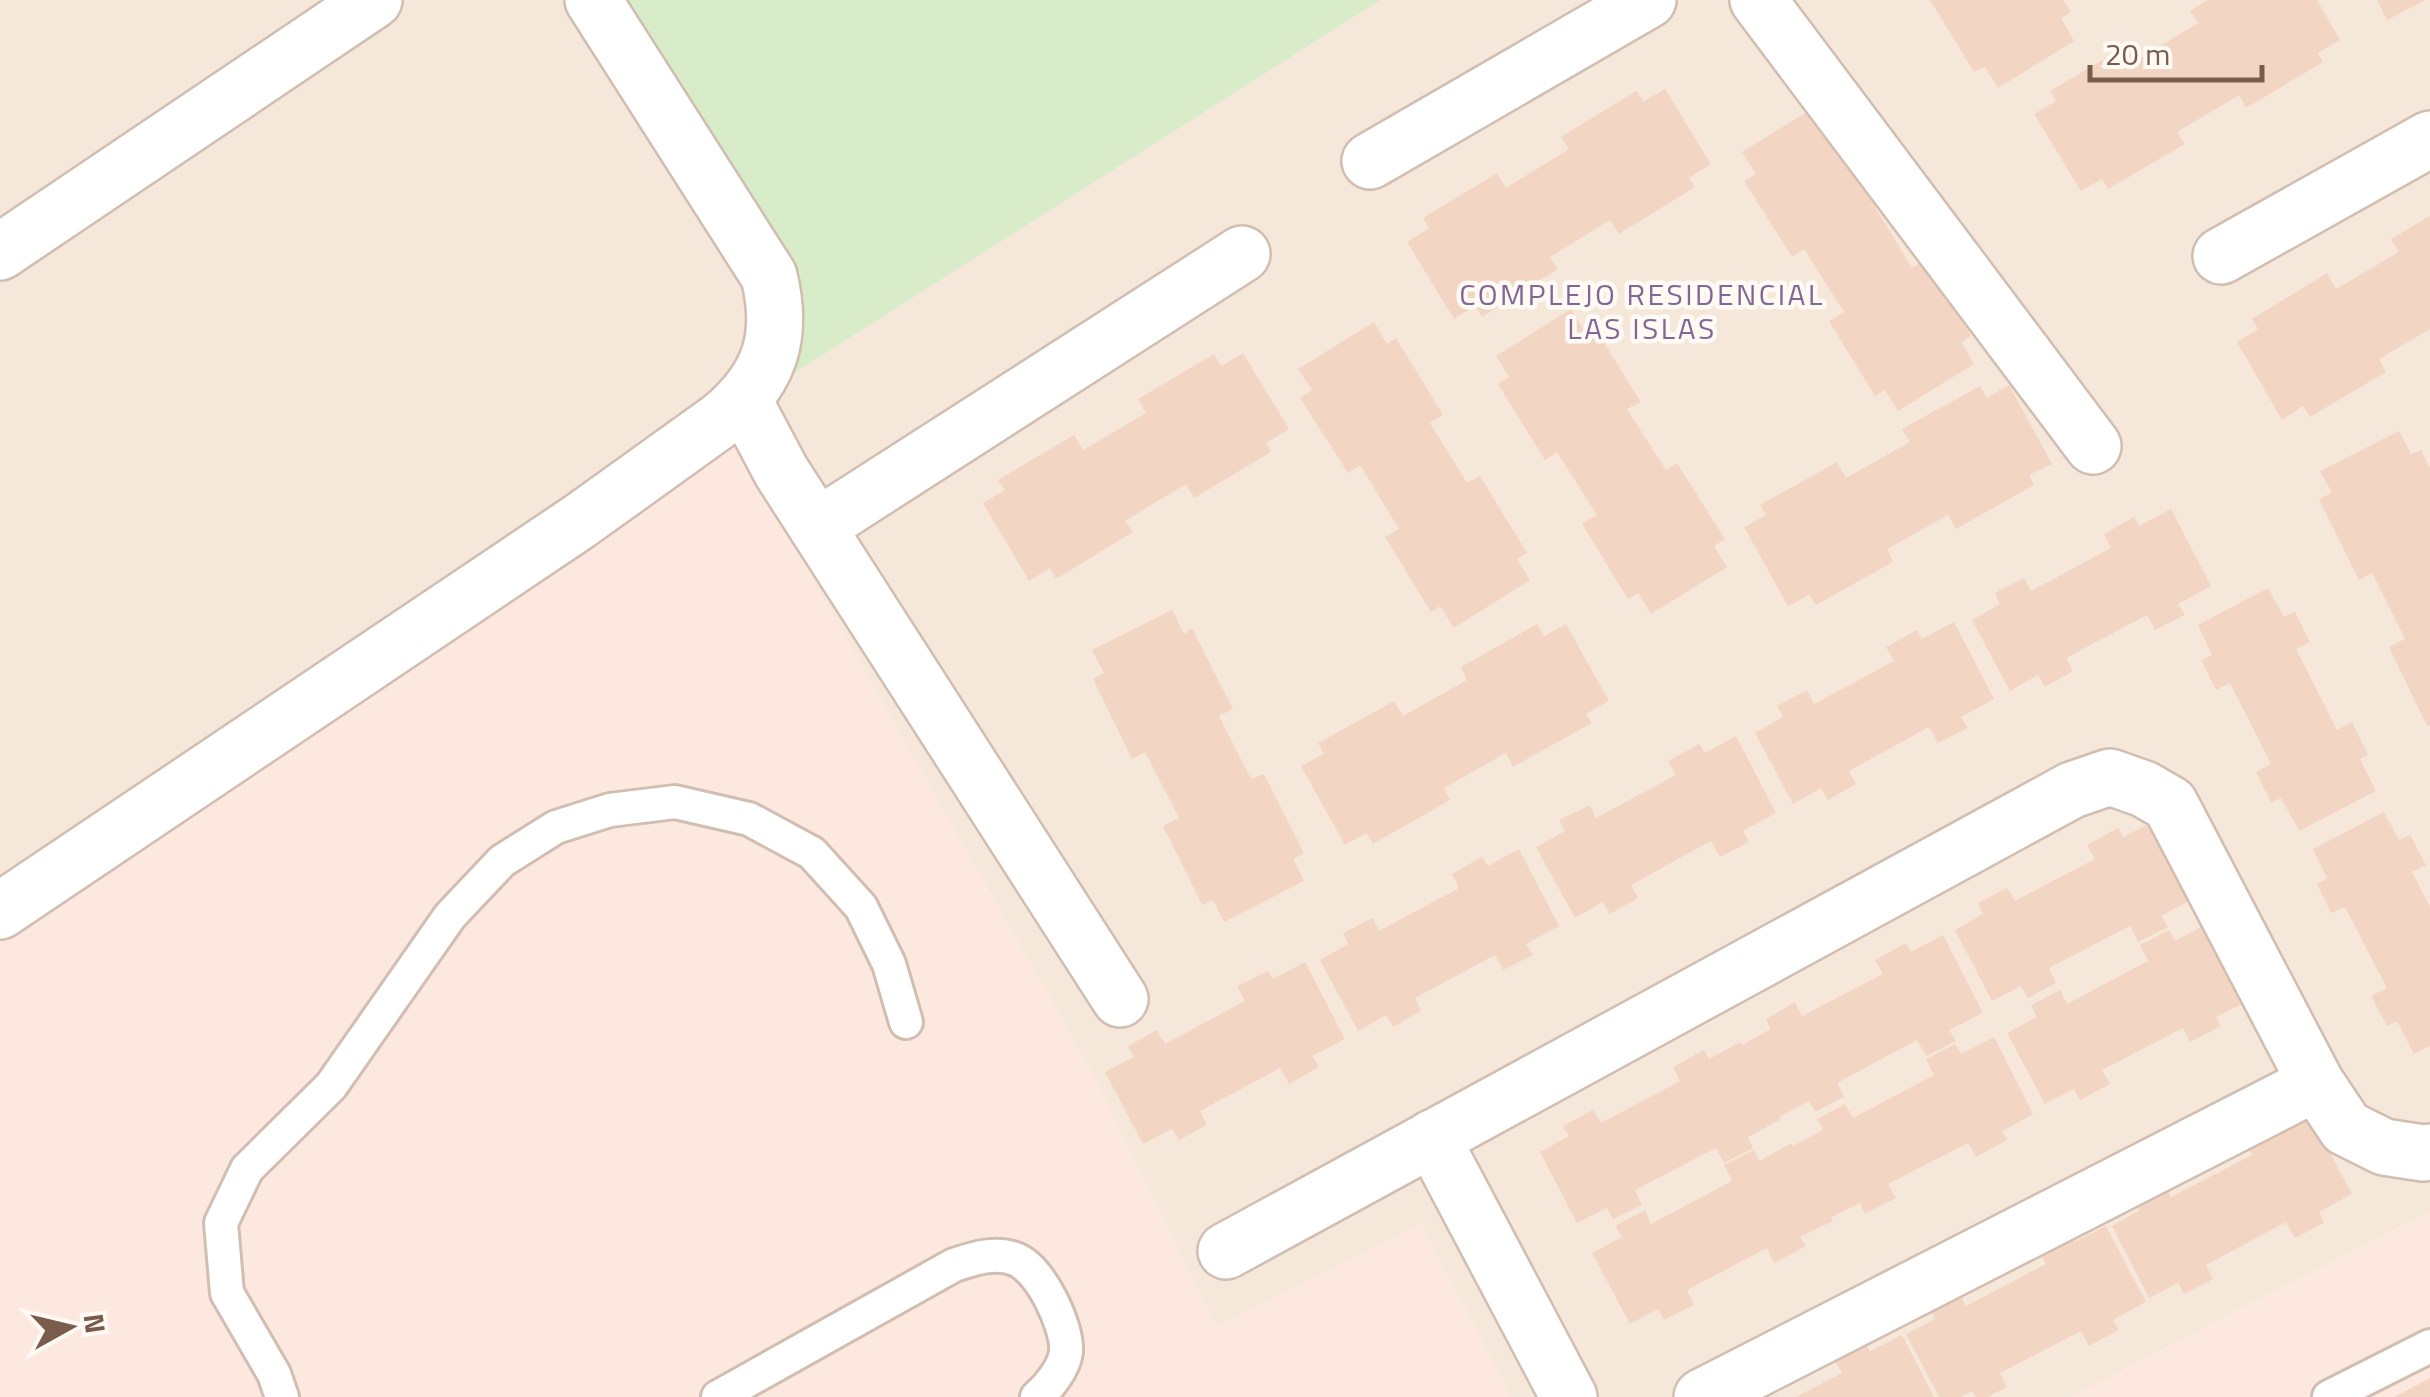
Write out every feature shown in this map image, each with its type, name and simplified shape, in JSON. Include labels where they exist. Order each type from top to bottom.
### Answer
[{"type":"street","points":[[0,252],[374,0]]},
{"type":"street","points":[[0,911],[580,521],[722,420],[744,401],[761,378],[772,351],[776,326],[768,276],[593,0]]},
{"type":"street","points":[[1370,161],[1648,0]]},
{"type":"street","points":[[1758,0],[2092,446]]},
{"type":"street","points":[[2221,256],[2430,139]]},
{"type":"street","points":[[817,527],[1242,254]]},
{"type":"street","points":[[744,401],[817,527],[1120,999]]},
{"type":"street","points":[[1226,1251],[2072,790],[2110,778],[2144,789],[2170,804],[2316,1083],[2346,1128],[2384,1147],[2430,1152]]},
{"type":"street","points":[[1702,1397],[2316,1083]]},
{"type":"street","points":[[1432,1138],[1569,1397]]},
{"type":"lane","points":[[282,1397],[274,1374],[227,1293],[221,1223],[247,1169],[331,1086],[450,916],[502,861],[556,827],[610,810],[675,802],[749,819],[812,852],[861,907],[889,964],[906,1022]]},
{"type":"lane","points":[[718,1397],[954,1265],[985,1256],[1016,1259],[1038,1277],[1060,1320],[1066,1353],[1052,1386],[1037,1397]]},
{"type":"lane","points":[[2329,1397],[2430,1346]]},
{"type":"shaded area","points":[[0,0],[2430,0],[2430,1211],[2072,1397],[1511,1397],[1421,1224],[1217,1327],[1086,1062],[722,420],[0,911]]},
{"type":"shaded area","points":[[722,419],[1086,1062],[1217,1326],[1421,1224],[1511,1397],[0,1397],[0,911]]},
{"type":"shaded area","points":[[2430,1211],[2430,1397],[2072,1397]]},
{"type":"green space","points":[[593,0],[1380,0],[722,419],[776,326]]},
{"type":"building","points":[[1930,0],[2063,0],[2071,12],[2061,18],[2074,41],[1998,88],[1985,67],[1974,72]]},
{"type":"building","points":[[2208,0],[2317,0],[2340,40],[2318,53],[2323,62],[2246,108],[2239,95],[2177,132],[2185,144],[2108,189],[2102,179],[2081,191],[2034,114],[2056,101],[2050,91],[2126,46],[2135,61],[2198,23],[2190,11]]},
{"type":"building","points":[[2377,0],[2426,0],[2387,20]]},
{"type":"building","points":[[1665,89],[1711,164],[1689,178],[1695,187],[1619,234],[1610,220],[1550,257],[1558,269],[1482,317],[1475,306],[1454,319],[1407,242],[1429,228],[1423,218],[1497,173],[1506,188],[1569,149],[1561,137],[1636,91],[1644,101]]},
{"type":"building","points":[[1818,105],[1887,198],[1875,207],[1912,268],[1924,260],[1971,336],[1961,342],[1974,364],[1898,411],[1885,390],[1875,396],[1829,321],[1844,312],[1804,249],[1792,257],[1744,181],[1756,174],[1742,152]]},
{"type":"building","points":[[2430,216],[2430,329],[2379,359],[2386,372],[2310,417],[2303,406],[2282,420],[2237,342],[2258,329],[2252,319],[2327,273],[2336,289],[2399,252],[2391,239]]},
{"type":"building","points":[[1571,309],[1584,330],[1593,325],[1641,402],[1627,409],[1666,470],[1677,463],[1725,539],[1714,546],[1727,567],[1651,614],[1638,593],[1628,599],[1582,524],[1597,515],[1557,452],[1545,460],[1498,384],[1509,377],[1496,356]]},
{"type":"building","points":[[1374,322],[1387,344],[1396,338],[1443,415],[1430,423],[1467,483],[1480,476],[1527,553],[1517,559],[1530,580],[1454,628],[1440,606],[1431,612],[1385,537],[1399,529],[1360,465],[1348,473],[1300,398],[1312,390],[1298,369]]},
{"type":"building","points":[[1243,353],[1289,429],[1266,443],[1271,452],[1194,498],[1186,484],[1125,521],[1133,532],[1056,579],[1050,568],[1029,581],[983,503],[1005,490],[998,480],[1074,435],[1083,450],[1146,413],[1138,399],[1214,354],[1221,366]]},
{"type":"building","points":[[2009,385],[2052,464],[2029,475],[2034,485],[1956,529],[1948,515],[1887,549],[1893,562],[1816,605],[1809,595],[1788,606],[1744,527],[1766,515],[1760,505],[1837,462],[1846,478],[1910,442],[1902,429],[1980,386],[1987,398]]},
{"type":"building","points":[[2399,431],[2411,454],[2421,450],[2430,468],[2427,726],[2389,647],[2405,639],[2372,573],[2359,580],[2319,499],[2332,493],[2320,471]]},
{"type":"building","points":[[2171,509],[2211,586],[2178,604],[2185,615],[2155,630],[2147,615],[2066,658],[2073,671],[2045,687],[2038,675],[2010,691],[1972,620],[2000,604],[1995,593],[2024,578],[2031,591],[2111,548],[2104,534],[2134,517],[2139,526]]},
{"type":"building","points":[[2268,588],[2284,617],[2295,612],[2310,642],[2296,649],[2337,730],[2352,722],[2368,755],[2360,759],[2376,791],[2299,831],[2281,798],[2271,803],[2256,772],[2271,764],[2230,683],[2216,690],[2201,660],[2212,655],[2198,625]]},
{"type":"building","points":[[1172,610],[1184,634],[1192,628],[1233,709],[1219,716],[1251,779],[1264,774],[1304,853],[1293,859],[1304,881],[1224,922],[1213,900],[1202,905],[1163,826],[1179,818],[1145,752],[1132,759],[1093,679],[1104,673],[1092,650]]},
{"type":"building","points":[[1954,622],[1994,699],[1961,717],[1968,728],[1938,743],[1929,727],[1849,771],[1856,784],[1828,800],[1821,788],[1793,804],[1755,733],[1783,717],[1777,706],[1807,690],[1814,704],[1894,661],[1886,647],[1917,630],[1922,639]]},
{"type":"building","points":[[1537,624],[1544,636],[1566,624],[1609,701],[1586,714],[1592,723],[1513,767],[1506,753],[1444,788],[1450,800],[1373,844],[1366,833],[1345,845],[1301,766],[1324,754],[1318,743],[1394,701],[1403,716],[1467,680],[1461,667]]},
{"type":"building","points":[[1736,736],[1776,813],[1743,831],[1749,842],[1720,857],[1711,841],[1631,885],[1638,898],[1610,914],[1603,902],[1575,918],[1536,847],[1565,831],[1559,820],[1590,805],[1596,818],[1676,775],[1668,761],[1699,744],[1705,753]]},
{"type":"building","points":[[2384,812],[2399,840],[2410,835],[2426,865],[2412,872],[2430,907],[2430,1046],[2414,1054],[2397,1021],[2387,1026],[2371,996],[2387,988],[2345,907],[2331,913],[2317,884],[2327,878],[2313,849]]},
{"type":"building","points":[[2155,821],[2195,898],[2161,916],[2168,927],[2138,942],[2130,926],[2049,968],[2056,983],[2028,998],[2021,986],[1992,1001],[1955,930],[1983,914],[1978,903],[2007,888],[2015,901],[2095,859],[2087,845],[2118,828],[2123,837]]},
{"type":"building","points":[[1519,849],[1559,926],[1526,944],[1533,955],[1503,970],[1495,955],[1415,998],[1421,1011],[1393,1027],[1386,1015],[1358,1031],[1320,960],[1348,944],[1343,933],[1373,918],[1379,931],[1459,888],[1452,874],[1482,857],[1488,866]]},
{"type":"building","points":[[2208,923],[2248,1001],[2216,1017],[2221,1026],[2190,1042],[2183,1028],[2102,1070],[2110,1084],[2080,1100],[2074,1089],[2045,1104],[2007,1033],[2037,1017],[2031,1005],[2060,990],[2067,1004],[2148,961],[2140,945],[2169,930],[2175,941]]},
{"type":"building","points":[[1943,935],[1983,1013],[1949,1030],[1956,1041],[1926,1056],[1917,1040],[1837,1083],[1844,1097],[1815,1112],[1809,1101],[1748,1137],[1753,1148],[1724,1163],[1716,1148],[1635,1190],[1642,1205],[1613,1219],[1607,1208],[1577,1223],[1540,1152],[1569,1136],[1563,1126],[1593,1110],[1601,1123],[1680,1081],[1673,1067],[1704,1050],[1709,1059],[1740,1042],[1742,1045],[1771,1029],[1766,1019],[1795,1002],[1802,1016],[1883,974],[1875,960],[1906,943],[1911,952]]},
{"type":"building","points":[[1305,962],[1345,1039],[1312,1056],[1319,1067],[1289,1084],[1280,1068],[1200,1111],[1207,1125],[1179,1140],[1172,1129],[1143,1144],[1105,1072],[1134,1057],[1128,1046],[1157,1030],[1165,1044],[1245,1001],[1237,986],[1268,971],[1273,979]]},
{"type":"building","points":[[1994,1037],[2033,1114],[2002,1131],[2007,1140],[1976,1157],[1968,1143],[1888,1184],[1896,1198],[1865,1214],[1860,1203],[1831,1217],[1833,1221],[1800,1237],[1806,1246],[1774,1263],[1767,1248],[1687,1290],[1694,1305],[1664,1320],[1658,1309],[1630,1324],[1592,1253],[1622,1237],[1615,1226],[1645,1210],[1651,1224],[1732,1181],[1724,1165],[1754,1150],[1759,1161],[1792,1143],[1793,1146],[1823,1130],[1817,1119],[1845,1104],[1853,1118],[1934,1075],[1926,1059],[1955,1044],[1961,1054]]},
{"type":"building","points":[[2311,1117],[2352,1194],[2319,1212],[2324,1223],[2295,1238],[2286,1222],[2206,1265],[2213,1279],[2184,1294],[2178,1283],[2149,1298],[2112,1226],[2140,1210],[2135,1200],[2164,1184],[2171,1197],[2252,1155],[2244,1141],[2275,1124],[2280,1134]]},
{"type":"building","points":[[2106,1226],[2146,1302],[2113,1320],[2119,1330],[2089,1346],[2081,1331],[2000,1373],[2007,1387],[1988,1397],[1976,1397],[1972,1391],[1961,1397],[1939,1397],[1906,1334],[1935,1319],[1929,1308],[1959,1292],[1966,1306],[2046,1264],[2039,1250],[2069,1233],[2074,1242]]},
{"type":"building","points":[[1902,1335],[1934,1397],[1796,1397],[1842,1373],[1834,1359],[1865,1342],[1870,1351]]},
{"type":"building","points":[[2430,1378],[2430,1397],[2394,1397]]},
{"type":"district","name":"COMPLEJO RESIDENCIAL LAS ISLAS","points":[[1642,312]]}]
